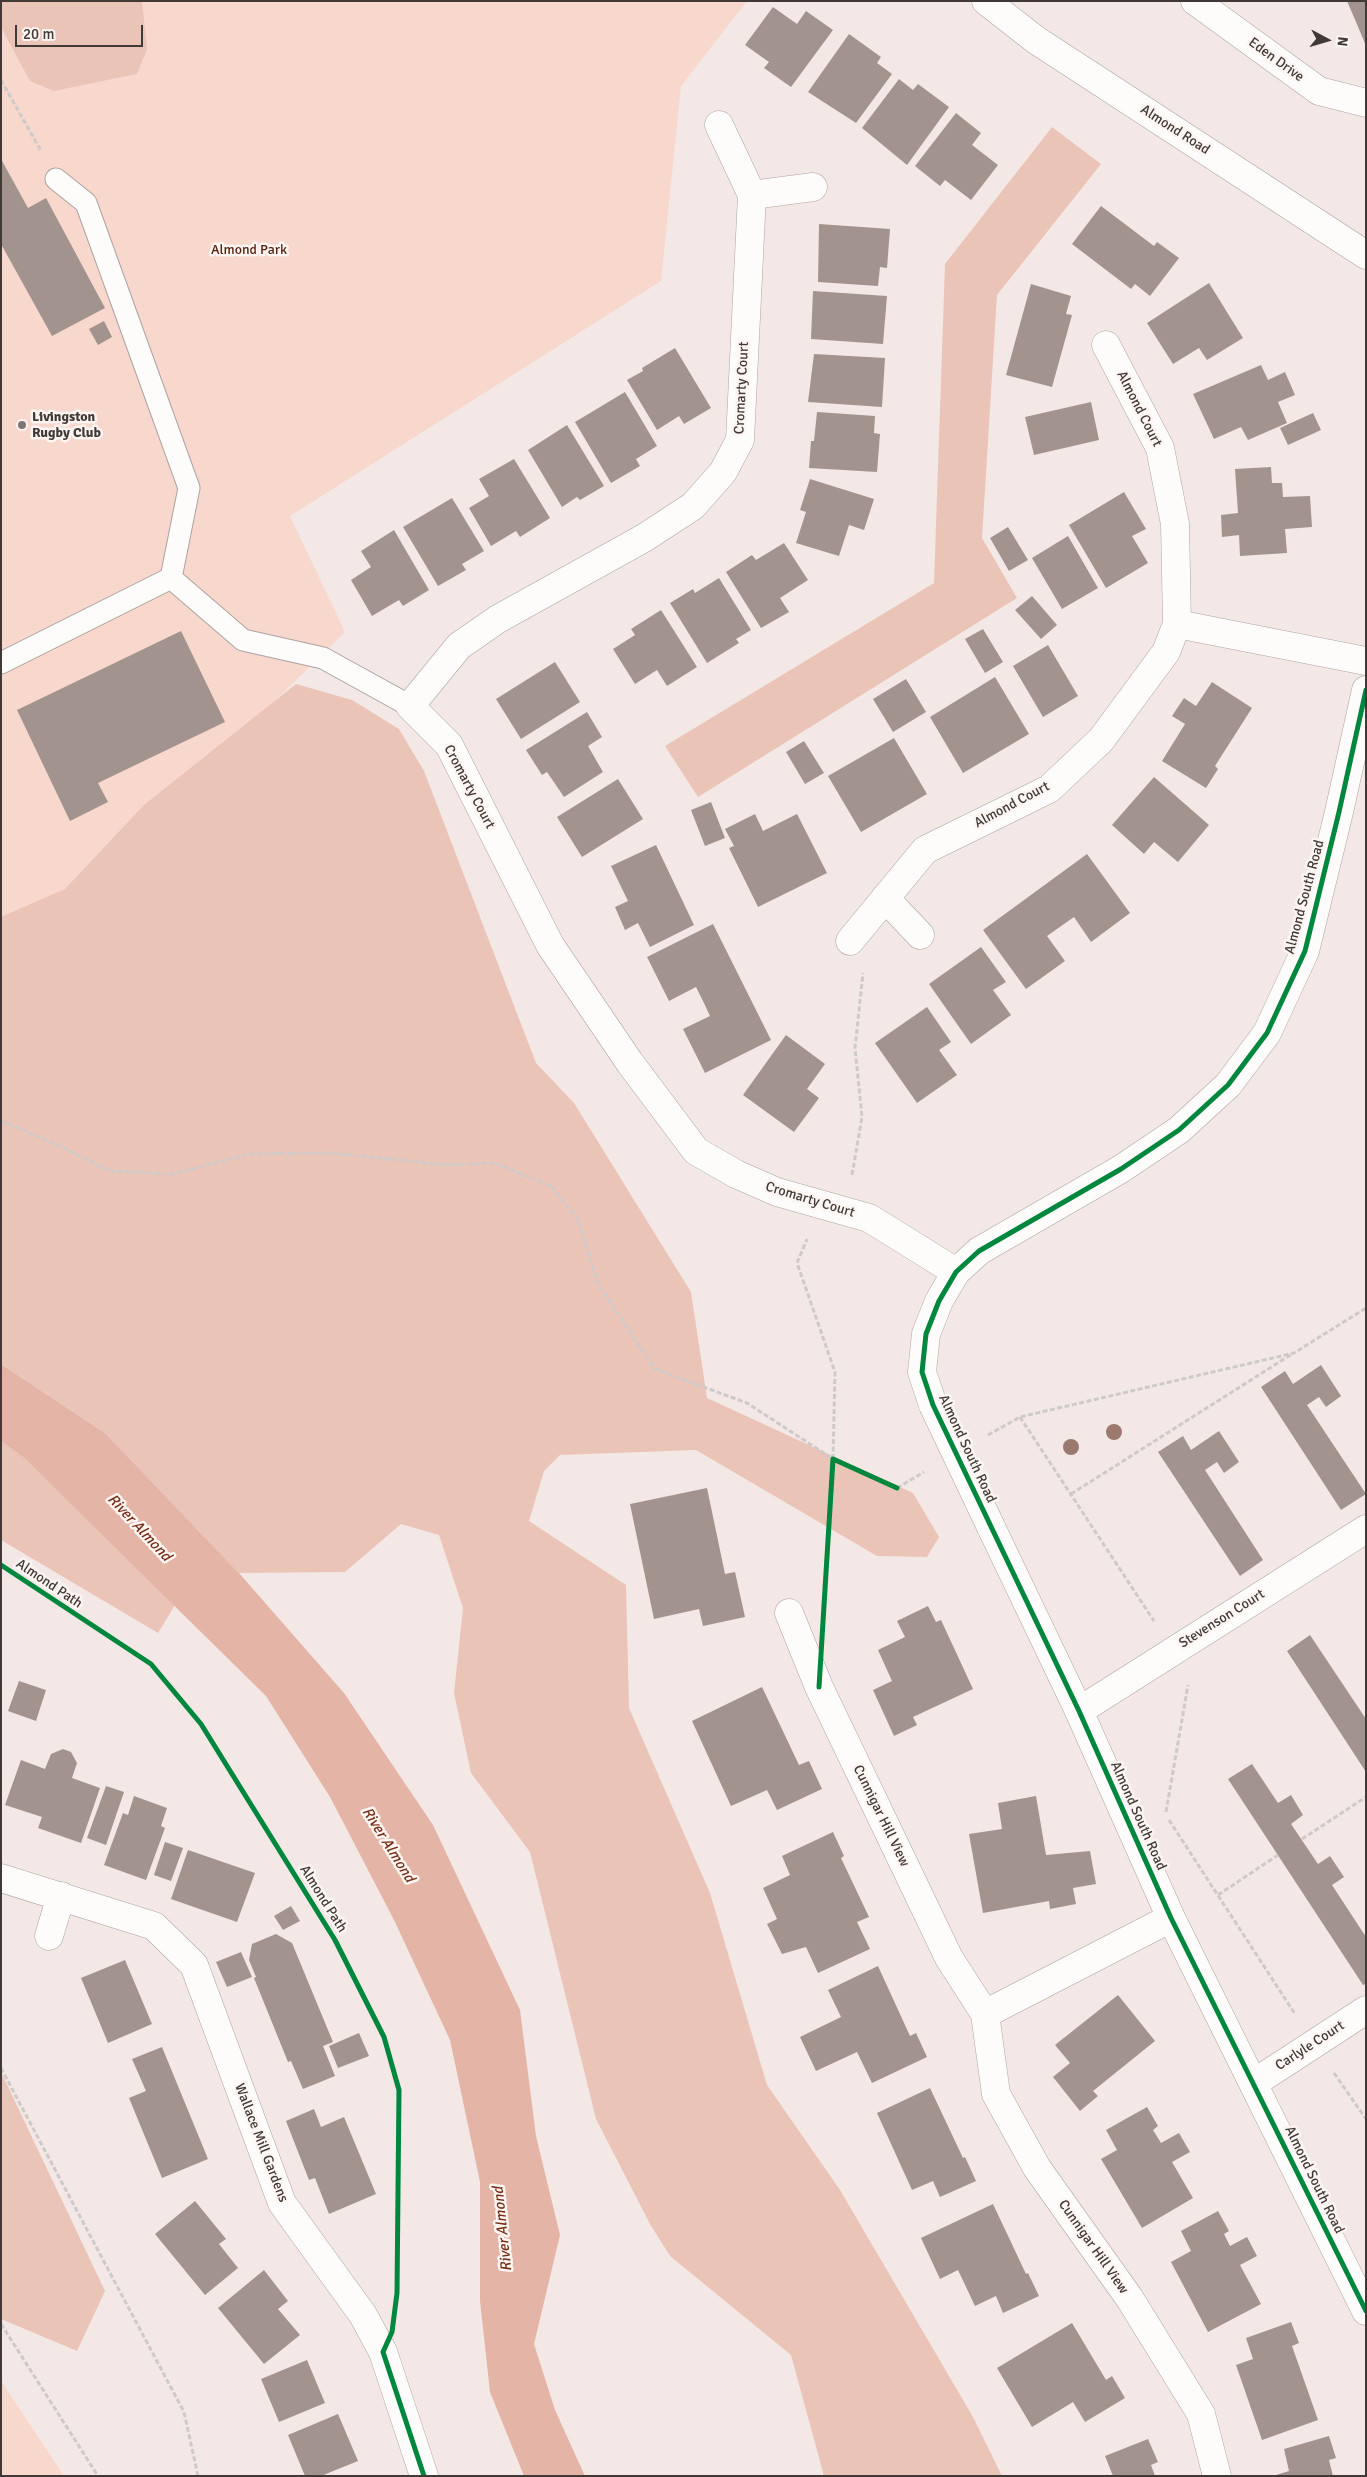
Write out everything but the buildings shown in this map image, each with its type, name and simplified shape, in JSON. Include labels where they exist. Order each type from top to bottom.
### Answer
[{"type":"street","name":"Almond Road","points":[[986,1],[1036,40],[1366,255]]},
{"type":"street","name":"Eden Drive","points":[[1194,1],[1319,91],[1366,103]]},
{"type":"street","name":"Cromarty Court","points":[[719,124],[752,194],[740,440],[723,472],[693,506],[644,538],[498,619],[459,646],[410,706],[449,745],[550,945],[630,1064],[696,1151],[736,1174],[777,1192],[869,1218],[956,1272]]},
{"type":"street","points":[[752,194],[813,187]]},
{"type":"street","name":"Almond Court","points":[[850,941],[925,850],[1049,789],[1101,740],[1166,652],[1177,624],[1176,524],[1160,448],[1106,345]]},
{"type":"street","points":[[1177,624],[1366,661]]},
{"type":"street","name":"Almond South Road","points":[[1366,690],[1339,812],[1304,951],[1267,1033],[1228,1085],[1179,1130],[1121,1169],[979,1251],[956,1272],[939,1301],[926,1334],[922,1372],[933,1405],[1079,1711],[1172,1918],[1366,2311]]},
{"type":"street","points":[[885,898],[920,935]]},
{"type":"street","name":"Stevenson Court","points":[[1079,1711],[1366,1529]]},
{"type":"street","name":"Cunnigar Hill View","points":[[790,1613],[820,1687],[949,1958],[985,2014],[996,2094],[1037,2168],[1130,2299],[1200,2414],[1217,2476]]},
{"type":"street","name":"Wallace Mill Gardens","points":[[1,1878],[154,1926],[194,1965],[282,2203],[363,2315],[383,2352],[424,2476]]},
{"type":"street","points":[[49,1936],[61,1896]]},
{"type":"street","points":[[985,2014],[1172,1918]]},
{"type":"street","name":"Carlyle Court","points":[[1254,2082],[1366,2010]]},
{"type":"lane","points":[[56,179],[86,203],[189,488],[171,578]]},
{"type":"lane","points":[[1,663],[171,578]]},
{"type":"lane","points":[[171,578],[243,640],[323,658],[410,706]]},
{"type":"path","points":[[1,80],[56,179]]},
{"type":"path","points":[[833,1469],[835,1372],[797,1263],[812,1227],[834,1207],[853,1175],[862,1117],[854,1048],[864,966],[850,941]]},
{"type":"path","points":[[1,1121],[58,1145],[110,1171],[174,1174],[248,1154],[331,1153],[447,1165],[495,1163],[551,1186],[578,1220],[598,1284],[655,1369],[747,1403],[842,1463]]},
{"type":"path","points":[[1071,1494],[1366,1308]]},
{"type":"path","points":[[987,1436],[1020,1417],[1294,1353]]},
{"type":"path","points":[[1020,1417],[1173,1650],[1189,1679],[1165,1813],[1314,2043],[1366,2119]]},
{"type":"path","points":[[888,1484],[897,1488],[930,1469]]},
{"type":"path","points":[[1302,1839],[1366,1797]]},
{"type":"path","points":[[1218,1895],[1278,1855]]},
{"type":"path","points":[[1,2068],[184,2412],[198,2476]]},
{"type":"path","points":[[1,2324],[98,2476]]},
{"type":"green space","name":"Almond Park","points":[[1,1],[747,1],[681,86],[661,281],[290,516],[345,632],[1,970]]},
{"type":"green space","points":[[1,2381],[64,2476],[1,2476]]},
{"type":"shaded area","points":[[1,1],[142,1],[147,49],[137,74],[54,91],[30,81],[1,27]]},
{"type":"shaded area","points":[[1052,127],[1101,164],[997,295],[982,538],[1017,598],[698,797],[665,746],[934,583],[945,264]]},
{"type":"shaded area","points":[[296,684],[352,700],[399,729],[424,771],[536,1063],[574,1103],[691,1292],[707,1398],[913,1493],[939,1537],[927,1557],[877,1556],[696,1450],[560,1455],[544,1471],[529,1521],[626,1585],[629,1708],[710,1893],[767,2085],[840,2190],[973,2417],[1002,2476],[824,2476],[791,2355],[670,2256],[650,2224],[596,2119],[530,1852],[471,1773],[454,1693],[463,1608],[439,1535],[401,1524],[345,1572],[239,1573],[105,1433],[1,1364],[1,917],[65,889],[144,805]]},
{"type":"shaded area","points":[[1,1441],[24,1458],[175,1605],[158,1633],[1,1540]]},
{"type":"shaded area","points":[[1,2072],[105,2291],[77,2351],[1,2319]]},
{"type":"water","name":"River Almond","points":[[1,1364],[105,1433],[239,1573],[344,1693],[433,1825],[520,2010],[536,2136],[560,2235],[534,2344],[555,2410],[585,2476],[524,2476],[490,2392],[480,2301],[480,2182],[450,2040],[394,1920],[330,1797],[266,1696],[24,1458],[1,1441]]},
{"type":"cycle path","points":[[1366,690],[1305,951],[1267,1033],[1228,1085],[1179,1130],[1121,1169],[979,1251],[956,1272],[939,1301],[926,1334],[922,1372],[933,1405],[1079,1711],[1171,1918],[1366,2311]]},
{"type":"cycle path","points":[[819,1687],[833,1459],[897,1488]]},
{"type":"cycle path","name":"Almond Path","points":[[1,1565],[151,1664],[201,1724],[335,1940],[384,2037],[399,2090],[397,2293],[392,2332],[383,2352],[424,2476]]},
{"type":"place","name":"Livingston Rugby Club","points":[[22,425]]}]
